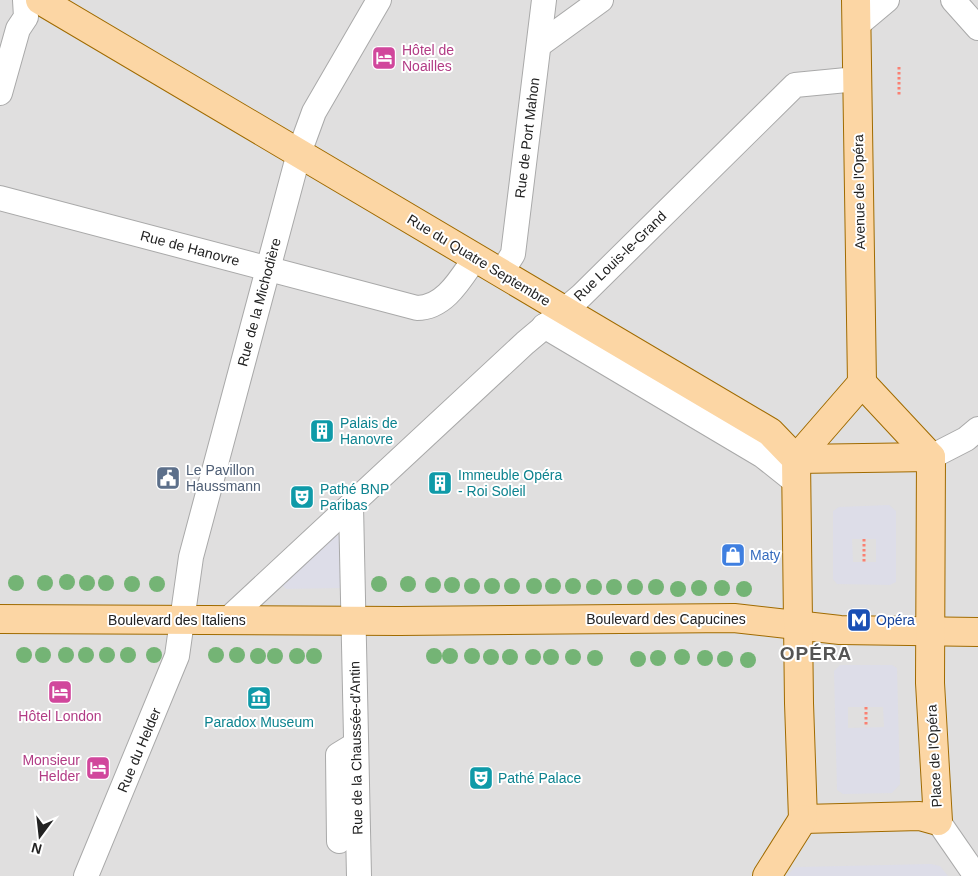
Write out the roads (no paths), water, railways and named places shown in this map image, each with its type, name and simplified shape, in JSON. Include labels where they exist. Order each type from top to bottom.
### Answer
[{"type":"main road","name":"Rue du Quatre Septembre","points":[[43,6],[299,153],[501,273],[554,318],[770,432],[796,471]]},
{"type":"main road","name":"Avenue de l'Opéra","points":[[856,13],[862,383]]},
{"type":"main road","points":[[767,876],[803,819],[796,471],[862,383],[931,457]]},
{"type":"main road","points":[[796,471],[931,457]]},
{"type":"main road","name":"Place de l'Opéra","points":[[803,819],[920,816],[938,821],[929,631],[931,457]]},
{"type":"main road","name":"Boulevard des Capucines","points":[[353,620],[747,618],[840,630],[978,632]]},
{"type":"main road","name":"Boulevard des Italiens","points":[[0,620],[353,620]]},
{"type":"street","name":"Rue de la Michodière","points":[[181,620],[191,557],[299,153],[314,112],[378,0]]},
{"type":"street","name":"Rue de Port Mahon","points":[[501,273],[513,254],[544,0]]},
{"type":"street","points":[[539,45],[601,0]]},
{"type":"street","points":[[856,13],[887,0]]},
{"type":"street","points":[[953,0],[978,28]]},
{"type":"street","points":[[0,93],[18,29],[43,6]]},
{"type":"street","name":"Rue Louis-le-Grand","points":[[227,620],[554,318],[581,296],[796,85],[857,79]]},
{"type":"street","name":"Rue de Hanovre","points":[[0,198],[417,308],[426,308],[438,303],[449,293],[475,258]]},
{"type":"street","points":[[931,457],[966,439],[978,429]]},
{"type":"street","points":[[351,506],[353,620]]},
{"type":"street","name":"Rue du Helder","points":[[86,876],[171,675],[177,656],[181,620]]},
{"type":"street","name":"Rue de la Chaussée-d'Antin","points":[[353,620],[359,876]]},
{"type":"street","points":[[340,841],[338,755],[356,744]]},
{"type":"street","points":[[938,821],[976,876]]},
{"type":"place","name":"Hôtel de Noailles","points":[[384,58]]},
{"type":"place","name":"Palais de Hanovre","points":[[322,431]]},
{"type":"place","name":"Le Pavillon Haussmann","points":[[168,478]]},
{"type":"place","name":"Immeuble Opéra - Roi Soleil","points":[[440,483]]},
{"type":"place","name":"Pathé BNP Paribas","points":[[302,497]]},
{"type":"place","name":"Maty","points":[[733,555]]},
{"type":"place","name":"Opéra","points":[[859,620]]},
{"type":"place","name":"Hôtel London","points":[[60,692]]},
{"type":"place","name":"Paradox Museum","points":[[259,698]]},
{"type":"place","name":"Monsieur Helder","points":[[98,768]]},
{"type":"place","name":"Pathé Palace","points":[[481,778]]},
{"type":"district","name":"OPÉRA","points":[[816,653]]}]
